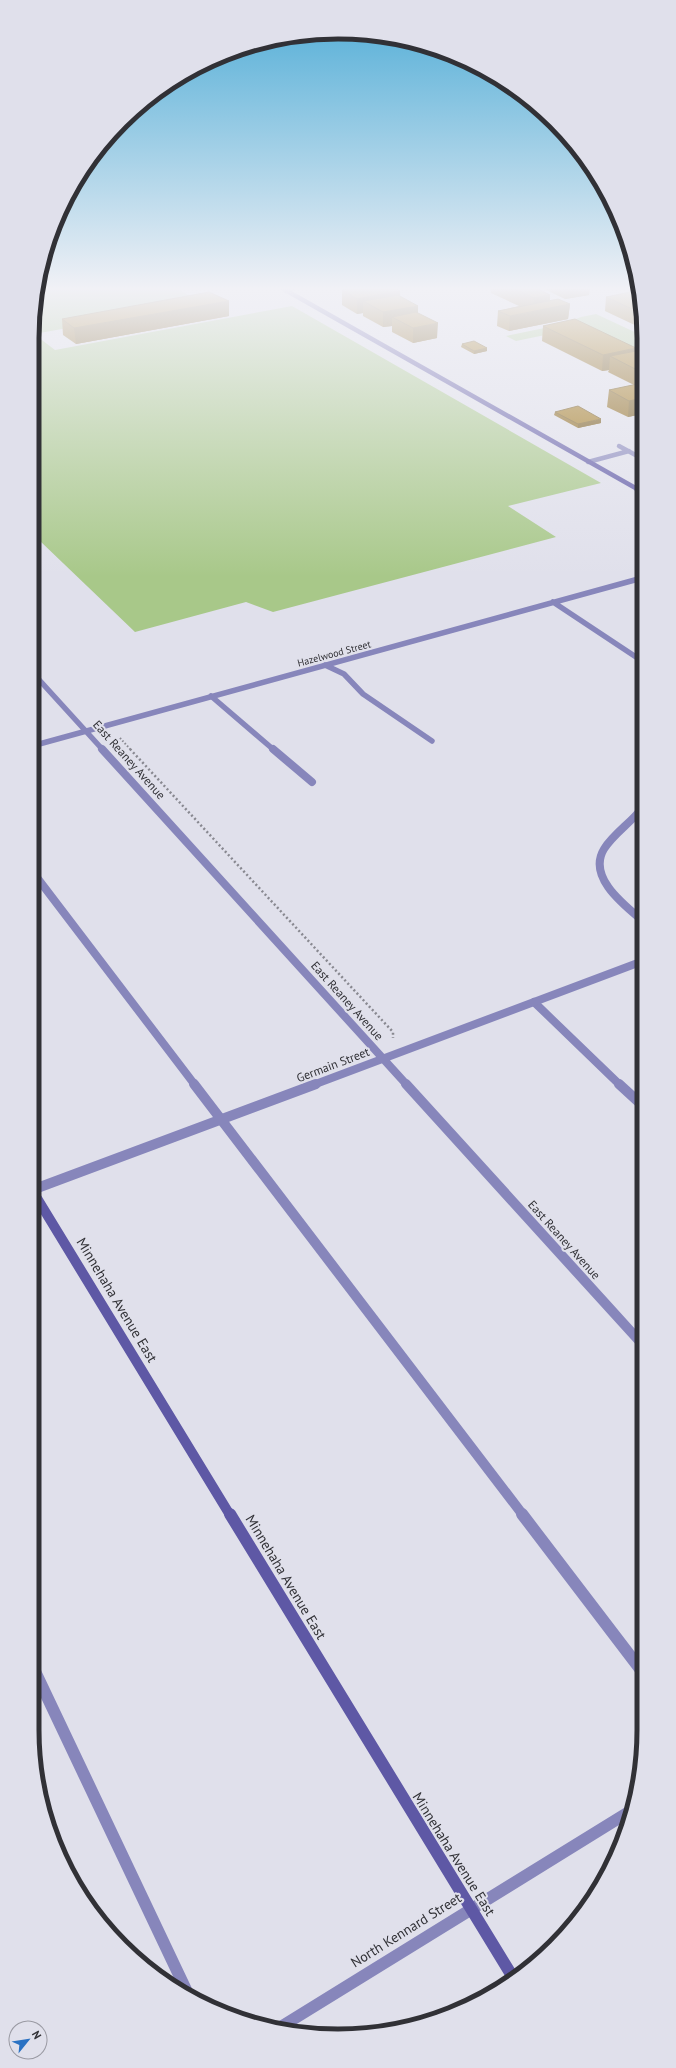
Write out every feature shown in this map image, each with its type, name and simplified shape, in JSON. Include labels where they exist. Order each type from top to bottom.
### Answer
[{"type":"street","points":[[449,384],[637,489]]},
{"type":"street","points":[[619,446],[637,456]]},
{"type":"street","points":[[588,462],[629,451]]},
{"type":"street","name":"Hazelwood Street","points":[[39,744],[637,579]]},
{"type":"street","points":[[553,602],[637,658]]},
{"type":"street","points":[[325,665],[344,674],[363,694],[432,740]]},
{"type":"street","name":"East Reaney Avenue","points":[[39,680],[637,1338]]},
{"type":"street","points":[[211,696],[312,782]]},
{"type":"street","points":[[637,816],[605,848],[598,860],[599,870],[612,890],[637,916]]},
{"type":"street","points":[[39,880],[637,1665]]},
{"type":"street","name":"Germain Street","points":[[39,1187],[223,1120],[637,963]]},
{"type":"street","points":[[534,1002],[637,1100]]},
{"type":"street","name":"Minnehaha Avenue East","points":[[39,1201],[511,1974]]},
{"type":"street","points":[[39,1680],[185,1987]]},
{"type":"street","name":"North Kennard Street","points":[[286,2024],[625,1815]]},
{"type":"path","points":[[117,734],[393,1032],[393,1038]]},
{"type":"green space","points":[[39,384],[427,384],[601,483],[508,506],[556,537],[273,612],[246,602],[135,632],[40,541]]},
{"type":"building","points":[[637,384],[637,399],[629,401],[609,390]]},
{"type":"building","points":[[578,406],[601,419],[578,424],[555,412]]}]
